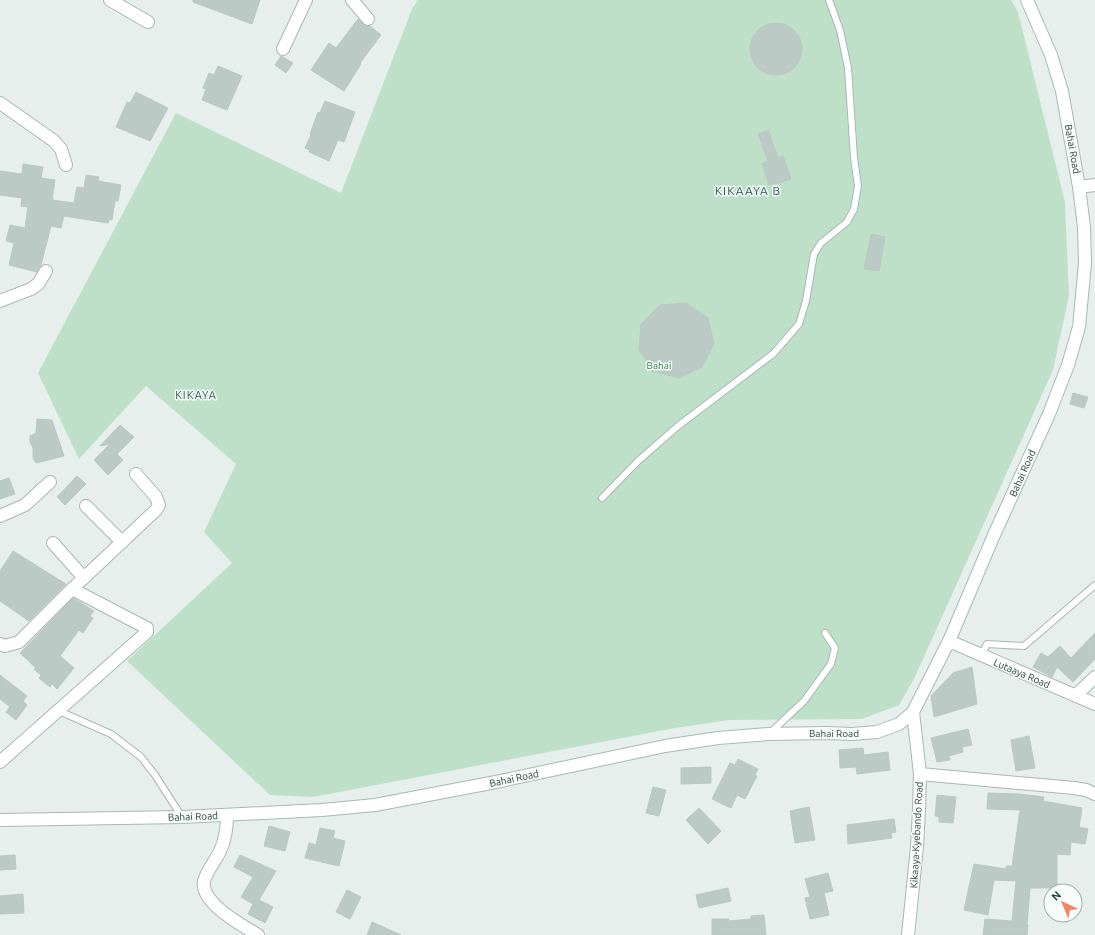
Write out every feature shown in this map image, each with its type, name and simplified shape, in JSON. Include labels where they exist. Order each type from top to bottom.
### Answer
[{"type":"street","points":[[110,0],[148,22]]},
{"type":"street","points":[[283,49],[306,0]]},
{"type":"street","points":[[352,0],[368,19]]},
{"type":"street","name":"Bahai Road","points":[[0,820],[182,817],[322,810],[375,805],[496,782],[665,746],[718,738],[769,734],[852,734],[877,732],[899,724],[914,712],[949,641],[994,535],[1049,414],[1076,342],[1082,300],[1085,263],[1084,227],[1079,187],[1062,91],[1051,55],[1027,0]]},
{"type":"street","points":[[0,103],[54,141],[61,149],[66,165]]},
{"type":"street","points":[[1079,187],[1095,185]]},
{"type":"street","points":[[0,300],[31,289],[38,284],[46,270]]},
{"type":"street","points":[[0,644],[5,646],[19,642],[72,589],[156,510],[158,505],[156,497],[136,474]]},
{"type":"street","points":[[0,516],[25,505],[50,482]]},
{"type":"street","points":[[86,506],[122,542]]},
{"type":"street","points":[[52,543],[84,578]]},
{"type":"street","points":[[0,762],[147,632],[147,628],[72,589]]},
{"type":"street","name":"Lutaaya Road","points":[[949,641],[1095,704]]},
{"type":"street","points":[[1076,696],[1095,677]]},
{"type":"street","name":"Kikaaya-Kyebando Road","points":[[908,935],[917,847],[920,774],[914,712]]},
{"type":"street","points":[[920,774],[1074,788],[1086,790],[1095,794]]},
{"type":"street","points":[[228,815],[226,836],[221,850],[204,880],[204,888],[207,896],[230,918],[258,935]]},
{"type":"lane","points":[[602,498],[638,461],[678,426],[773,354],[799,324],[807,293],[814,254],[821,243],[847,222],[854,209],[858,186],[854,158],[848,68],[840,30],[829,0]]},
{"type":"lane","points":[[980,655],[987,644],[1024,646],[1095,584]]},
{"type":"lane","points":[[769,734],[804,701],[831,664],[835,648],[825,634]]},
{"type":"lane","points":[[59,711],[111,734],[141,758],[156,775],[182,817]]},
{"type":"green space","name":"Bahai","points":[[418,0],[1011,0],[1018,12],[1065,202],[1069,296],[1053,370],[914,679],[899,705],[862,719],[729,720],[675,728],[313,797],[270,795],[127,661],[232,563],[204,532],[236,464],[146,386],[79,459],[38,373],[176,113],[341,193],[412,9]]},
{"type":"building","points":[[193,0],[260,0],[252,24],[193,2]]},
{"type":"building","points":[[358,19],[365,26],[370,26],[381,35],[360,63],[361,64],[344,91],[311,70],[329,43],[336,48]]},
{"type":"building","points":[[776,23],[786,25],[794,31],[800,39],[802,49],[800,59],[794,67],[786,73],[776,75],[766,73],[758,67],[752,59],[750,49],[752,39],[758,31],[766,25]]},
{"type":"building","points":[[281,56],[293,63],[286,73],[275,65]]},
{"type":"building","points":[[218,66],[242,76],[227,110],[202,100],[206,89],[203,88],[209,73],[214,75]]},
{"type":"building","points":[[136,92],[168,108],[150,141],[116,127],[127,102],[130,103]]},
{"type":"building","points":[[325,101],[355,112],[344,142],[338,140],[329,161],[309,152],[310,150],[305,148],[311,135],[310,134],[318,112],[320,113]]},
{"type":"building","points":[[768,130],[778,158],[783,156],[791,179],[769,185],[762,163],[768,161],[758,134]]},
{"type":"building","points":[[23,164],[43,167],[41,178],[55,180],[52,200],[74,203],[77,187],[84,188],[86,175],[99,177],[98,181],[121,185],[118,201],[115,201],[112,220],[109,219],[108,223],[64,216],[61,228],[51,226],[41,265],[37,272],[9,265],[14,243],[6,241],[10,225],[25,228],[28,207],[21,206],[22,198],[0,195],[0,171],[22,174]]},
{"type":"building","points":[[871,234],[885,237],[879,271],[864,269]]},
{"type":"building","points":[[686,303],[708,318],[714,344],[702,367],[679,378],[653,371],[639,350],[641,324],[660,305]]},
{"type":"building","points":[[1073,393],[1088,397],[1084,408],[1070,404]]},
{"type":"building","points":[[37,419],[52,420],[64,456],[36,463],[33,458],[33,448],[30,442],[30,436],[36,433]]},
{"type":"building","points":[[120,425],[134,437],[117,454],[123,460],[108,475],[94,460],[110,444],[100,446]]},
{"type":"building","points":[[77,476],[86,484],[65,505],[57,497]]},
{"type":"building","points":[[9,478],[15,494],[0,499],[0,481]]},
{"type":"building","points":[[13,551],[66,584],[29,621],[0,601],[0,571]]},
{"type":"building","points":[[73,598],[94,611],[90,616],[93,618],[83,633],[79,630],[60,656],[74,668],[57,689],[52,684],[50,687],[39,678],[41,675],[34,669],[36,668],[20,653]]},
{"type":"building","points":[[1095,633],[1095,659],[1073,682],[1057,667],[1052,677],[1033,667],[1041,653],[1048,657],[1060,646],[1071,658]]},
{"type":"building","points":[[972,667],[977,704],[934,717],[931,696],[953,673]]},
{"type":"building","points":[[0,675],[27,696],[23,701],[27,705],[16,720],[6,712],[10,707],[0,699]]},
{"type":"building","points":[[968,729],[972,745],[962,747],[963,752],[949,756],[950,760],[937,762],[931,738]]},
{"type":"building","points":[[1029,736],[1035,768],[1016,771],[1011,740]]},
{"type":"building","points":[[863,748],[864,755],[888,752],[890,770],[857,774],[856,767],[840,768],[839,750]]},
{"type":"building","points":[[738,759],[758,769],[755,775],[757,776],[745,799],[737,795],[731,808],[712,799],[730,763],[735,765]]},
{"type":"building","points":[[711,767],[711,783],[681,784],[681,768]]},
{"type":"building","points":[[653,787],[666,790],[659,816],[646,813]]},
{"type":"building","points":[[988,793],[1019,794],[1044,797],[1043,801],[1082,808],[1079,827],[1088,829],[1085,844],[1071,842],[1070,855],[1057,854],[1057,883],[1043,883],[1043,888],[1030,888],[1027,935],[983,935],[985,919],[1012,921],[1016,881],[994,880],[988,915],[964,910],[974,864],[1006,869],[1006,866],[1012,866],[1020,810],[987,809]]},
{"type":"building","points":[[937,795],[956,797],[953,823],[939,822],[939,817],[935,816]]},
{"type":"building","points":[[809,807],[815,840],[795,843],[790,811]]},
{"type":"building","points":[[699,808],[721,831],[708,844],[686,820]]},
{"type":"building","points":[[894,819],[896,832],[891,833],[892,838],[848,844],[847,825]]},
{"type":"building","points":[[269,826],[290,832],[285,851],[264,846]]},
{"type":"building","points":[[320,828],[335,831],[333,838],[345,841],[339,866],[305,858],[309,843],[316,845]]},
{"type":"building","points":[[15,855],[16,869],[0,870],[0,856]]},
{"type":"building","points":[[240,855],[276,871],[259,900],[273,907],[265,923],[248,914],[253,904],[241,897],[253,877],[234,867]]},
{"type":"building","points":[[828,873],[833,891],[824,893],[829,915],[810,919],[805,898],[810,897],[805,879]]},
{"type":"building","points":[[728,888],[731,901],[699,908],[696,895]]},
{"type":"building","points":[[347,890],[361,897],[350,919],[336,912]]},
{"type":"building","points":[[23,894],[24,913],[0,914],[0,896]]},
{"type":"building","points":[[764,915],[766,935],[712,935],[712,919],[729,919],[729,921],[751,919],[751,916]]},
{"type":"building","points":[[372,922],[401,935],[367,935]]},
{"type":"district","name":"KIKAAYA B","points":[[748,191]]},
{"type":"district","name":"KIKAYA","points":[[196,395]]}]
